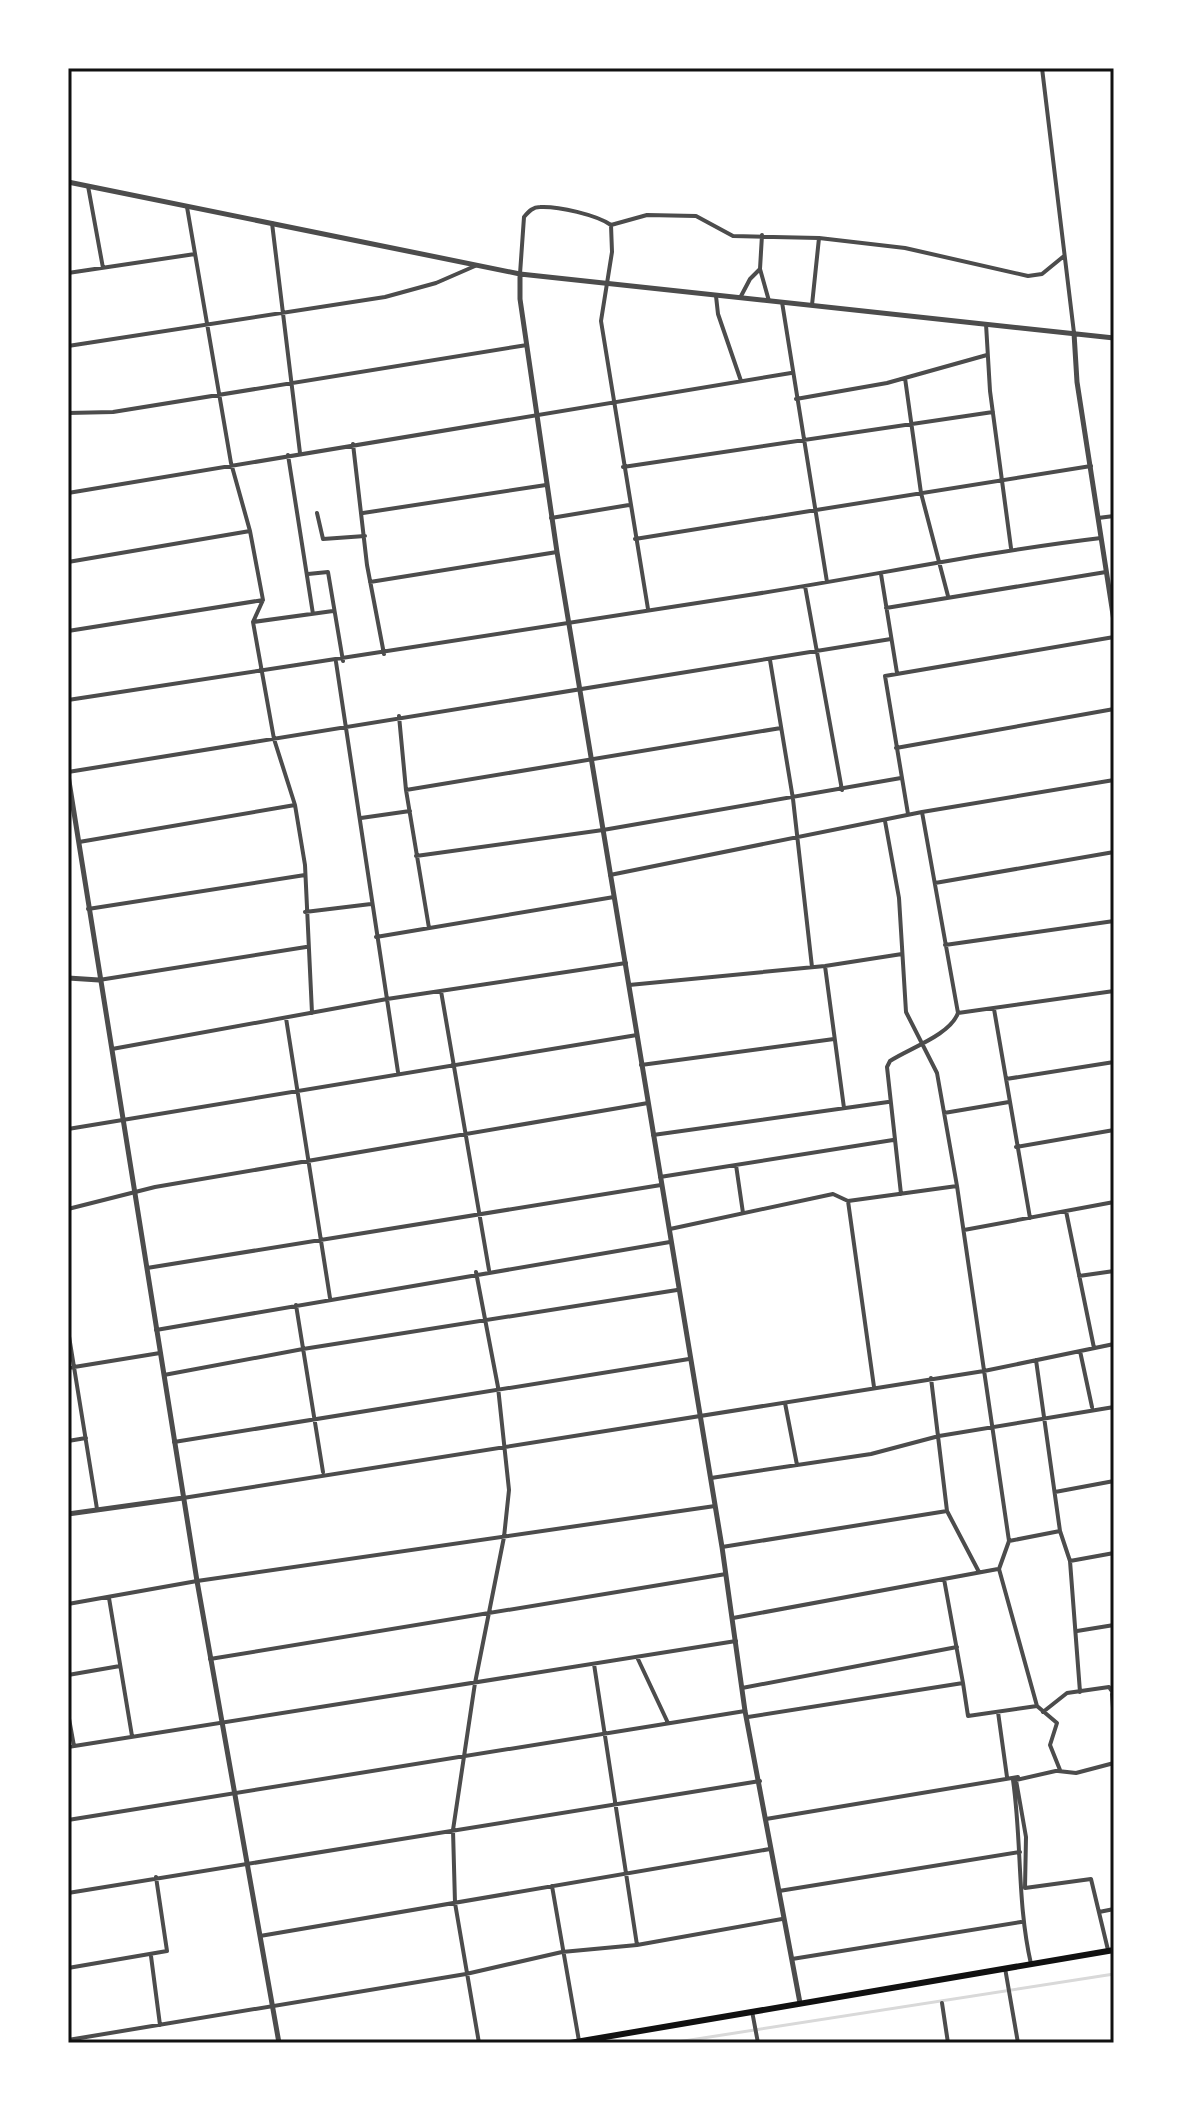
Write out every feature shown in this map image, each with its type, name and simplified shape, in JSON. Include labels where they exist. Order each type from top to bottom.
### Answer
[{"type":"main road","points":[[570,2043],[607,2040],[752,2011],[1111,1951]]},
{"type":"street","points":[[1042,68],[1074,333],[1077,382],[1106,572],[1112,591],[1114,621]]},
{"type":"street","points":[[68,182],[520,274],[1114,338]]},
{"type":"street","points":[[88,186],[103,268]]},
{"type":"street","points":[[800,2003],[789,1960],[742,1688],[722,1547],[551,518],[520,274],[524,217],[538,206],[611,225],[673,214],[696,216],[733,236],[819,238],[905,248],[1028,276],[1042,274],[1064,256]]},
{"type":"street","points":[[187,207],[231,463],[250,531],[263,600],[253,622],[274,739],[295,805],[305,875],[306,947],[312,1013]]},
{"type":"street","points":[[272,223],[300,453]]},
{"type":"street","points":[[611,225],[612,252],[601,321],[648,609]]},
{"type":"street","points":[[762,235],[760,269],[769,301]]},
{"type":"street","points":[[812,305],[819,238]]},
{"type":"street","points":[[68,273],[195,254]]},
{"type":"street","points":[[68,346],[385,297],[436,283],[475,266]]},
{"type":"street","points":[[740,298],[750,279],[760,269]]},
{"type":"street","points":[[716,296],[718,314],[741,381]]},
{"type":"street","points":[[782,302],[827,582]]},
{"type":"street","points":[[986,323],[1000,480],[1011,548]]},
{"type":"street","points":[[68,413],[97,414],[527,345]]},
{"type":"street","points":[[796,399],[905,378],[987,355]]},
{"type":"street","points":[[68,493],[231,463],[791,373]]},
{"type":"street","points":[[905,378],[921,493],[942,563],[948,596]]},
{"type":"street","points":[[623,467],[993,412]]},
{"type":"street","points":[[353,444],[370,582],[384,654]]},
{"type":"street","points":[[288,455],[313,614]]},
{"type":"street","points":[[635,539],[1091,466]]},
{"type":"street","points":[[363,513],[546,485]]},
{"type":"street","points":[[551,518],[629,505]]},
{"type":"street","points":[[317,513],[323,539],[365,536]]},
{"type":"street","points":[[1098,518],[1114,516]]},
{"type":"street","points":[[68,562],[250,531]]},
{"type":"street","points":[[68,700],[343,661],[648,609],[881,574],[1011,548],[1102,538]]},
{"type":"street","points":[[370,582],[557,552]]},
{"type":"street","points":[[307,574],[328,572],[343,661]]},
{"type":"street","points":[[886,608],[1106,572]]},
{"type":"street","points":[[881,574],[897,673]]},
{"type":"street","points":[[805,586],[842,790]]},
{"type":"street","points":[[68,631],[263,600]]},
{"type":"street","points":[[253,622],[333,611]]},
{"type":"street","points":[[908,815],[883,679],[897,673],[1114,637]]},
{"type":"street","points":[[279,2043],[220,1722],[68,773],[399,716],[891,639]]},
{"type":"street","points":[[770,660],[793,799],[795,840],[812,967]]},
{"type":"street","points":[[336,662],[398,1072]]},
{"type":"street","points":[[896,748],[1114,709]]},
{"type":"street","points":[[399,716],[406,790],[429,928]]},
{"type":"street","points":[[406,790],[781,728]]},
{"type":"street","points":[[416,856],[603,830],[901,778]]},
{"type":"street","points":[[610,875],[922,812],[1114,780]]},
{"type":"street","points":[[79,842],[295,805]]},
{"type":"street","points":[[360,818],[410,811]]},
{"type":"street","points":[[901,1194],[886,1074],[890,1061],[955,1021],[958,1013],[922,812]]},
{"type":"street","points":[[885,821],[899,898],[906,1012],[937,1073],[964,1230],[1009,1541],[999,1569],[1037,1706],[1057,1723],[1050,1745],[1060,1770]]},
{"type":"street","points":[[935,883],[1114,852]]},
{"type":"street","points":[[88,909],[305,875]]},
{"type":"street","points":[[376,937],[615,897]]},
{"type":"street","points":[[305,912],[371,904]]},
{"type":"street","points":[[945,945],[1114,921]]},
{"type":"street","points":[[68,978],[99,980],[306,947]]},
{"type":"street","points":[[629,985],[825,966],[902,954]]},
{"type":"street","points":[[110,1050],[387,999],[626,963]]},
{"type":"street","points":[[825,966],[844,1108]]},
{"type":"street","points":[[441,991],[489,1270]]},
{"type":"street","points":[[958,1013],[1114,991]]},
{"type":"street","points":[[994,1009],[1030,1218]]},
{"type":"street","points":[[286,1018],[330,1298]]},
{"type":"street","points":[[68,1129],[452,1063],[637,1035]]},
{"type":"street","points":[[641,1065],[834,1039]]},
{"type":"street","points":[[1005,1079],[1114,1062]]},
{"type":"street","points":[[653,1135],[889,1102]]},
{"type":"street","points":[[944,1113],[1009,1102]]},
{"type":"street","points":[[68,1209],[134,1195],[155,1187],[307,1164],[648,1103]]},
{"type":"street","points":[[1016,1147],[1114,1130]]},
{"type":"street","points":[[660,1177],[893,1140]]},
{"type":"street","points":[[736,1165],[743,1213]]},
{"type":"street","points":[[147,1268],[661,1185]]},
{"type":"street","points":[[667,1229],[833,1194],[848,1201],[957,1186]]},
{"type":"street","points":[[848,1201],[874,1387]]},
{"type":"street","points":[[964,1230],[1114,1202]]},
{"type":"street","points":[[1066,1211],[1094,1348]]},
{"type":"street","points":[[156,1330],[476,1272],[670,1242]]},
{"type":"street","points":[[1079,1276],[1114,1271]]},
{"type":"street","points":[[476,1272],[498,1387],[509,1490],[504,1537],[475,1683],[453,1830],[455,1903],[479,2043]]},
{"type":"street","points":[[164,1375],[484,1319],[677,1290]]},
{"type":"street","points":[[296,1305],[323,1473]]},
{"type":"street","points":[[68,1330],[71,1368],[97,1510]]},
{"type":"street","points":[[68,1514],[984,1371],[1114,1344]]},
{"type":"street","points":[[1080,1351],[1092,1408]]},
{"type":"street","points":[[71,1368],[160,1353]]},
{"type":"street","points":[[174,1442],[498,1387],[689,1359]]},
{"type":"street","points":[[1036,1360],[1060,1531],[1070,1561],[1080,1692]]},
{"type":"street","points":[[931,1378],[947,1511],[979,1572]]},
{"type":"street","points":[[785,1403],[797,1465]]},
{"type":"street","points":[[710,1478],[871,1454],[939,1436],[1092,1408],[1114,1407]]},
{"type":"street","points":[[68,1441],[86,1438]]},
{"type":"street","points":[[1055,1492],[1114,1481]]},
{"type":"street","points":[[68,1604],[197,1581],[715,1506]]},
{"type":"street","points":[[722,1547],[947,1511]]},
{"type":"street","points":[[1009,1541],[1060,1531]]},
{"type":"street","points":[[1070,1561],[1114,1553]]},
{"type":"street","points":[[733,1618],[999,1569]]},
{"type":"street","points":[[210,1659],[726,1574]]},
{"type":"street","points":[[944,1579],[968,1716],[1037,1706]]},
{"type":"street","points":[[109,1598],[132,1736]]},
{"type":"street","points":[[1077,1631],[1114,1625]]},
{"type":"street","points":[[68,1713],[71,1746],[736,1641]]},
{"type":"street","points":[[742,1688],[957,1647]]},
{"type":"street","points":[[637,1657],[668,1723]]},
{"type":"street","points":[[594,1664],[637,1945]]},
{"type":"street","points":[[68,1675],[120,1666]]},
{"type":"street","points":[[68,1820],[465,1754],[963,1683]]},
{"type":"street","points":[[1043,1712],[1067,1693],[1109,1687],[1113,1694],[1114,1722]]},
{"type":"street","points":[[998,1712],[1023,1836],[1018,1892],[1031,1964]]},
{"type":"street","points":[[765,1819],[1060,1770],[1076,1773],[1114,1763]]},
{"type":"street","points":[[1060,1770],[1016,1780],[1025,1888],[1091,1879]]},
{"type":"street","points":[[68,1893],[760,1781]]},
{"type":"street","points":[[260,1936],[770,1849]]},
{"type":"street","points":[[777,1891],[1020,1852]]},
{"type":"street","points":[[68,1968],[163,1954],[169,1945],[156,1877]]},
{"type":"street","points":[[1018,1892],[1091,1879]]},
{"type":"street","points":[[1091,1879],[1111,1951]]},
{"type":"street","points":[[552,1886],[579,2041]]},
{"type":"street","points":[[1099,1912],[1114,1909]]},
{"type":"street","points":[[68,2040],[466,1974],[562,1952],[637,1945],[782,1919]]},
{"type":"street","points":[[789,1960],[1021,1922]]},
{"type":"street","points":[[151,1956],[160,2025]]},
{"type":"street","points":[[1005,1968],[1018,2043]]},
{"type":"street","points":[[942,2003],[948,2043]]},
{"type":"street","points":[[752,2011],[758,2043]]},
{"type":"waterway","points":[[671,2043],[1114,1974]]}]
